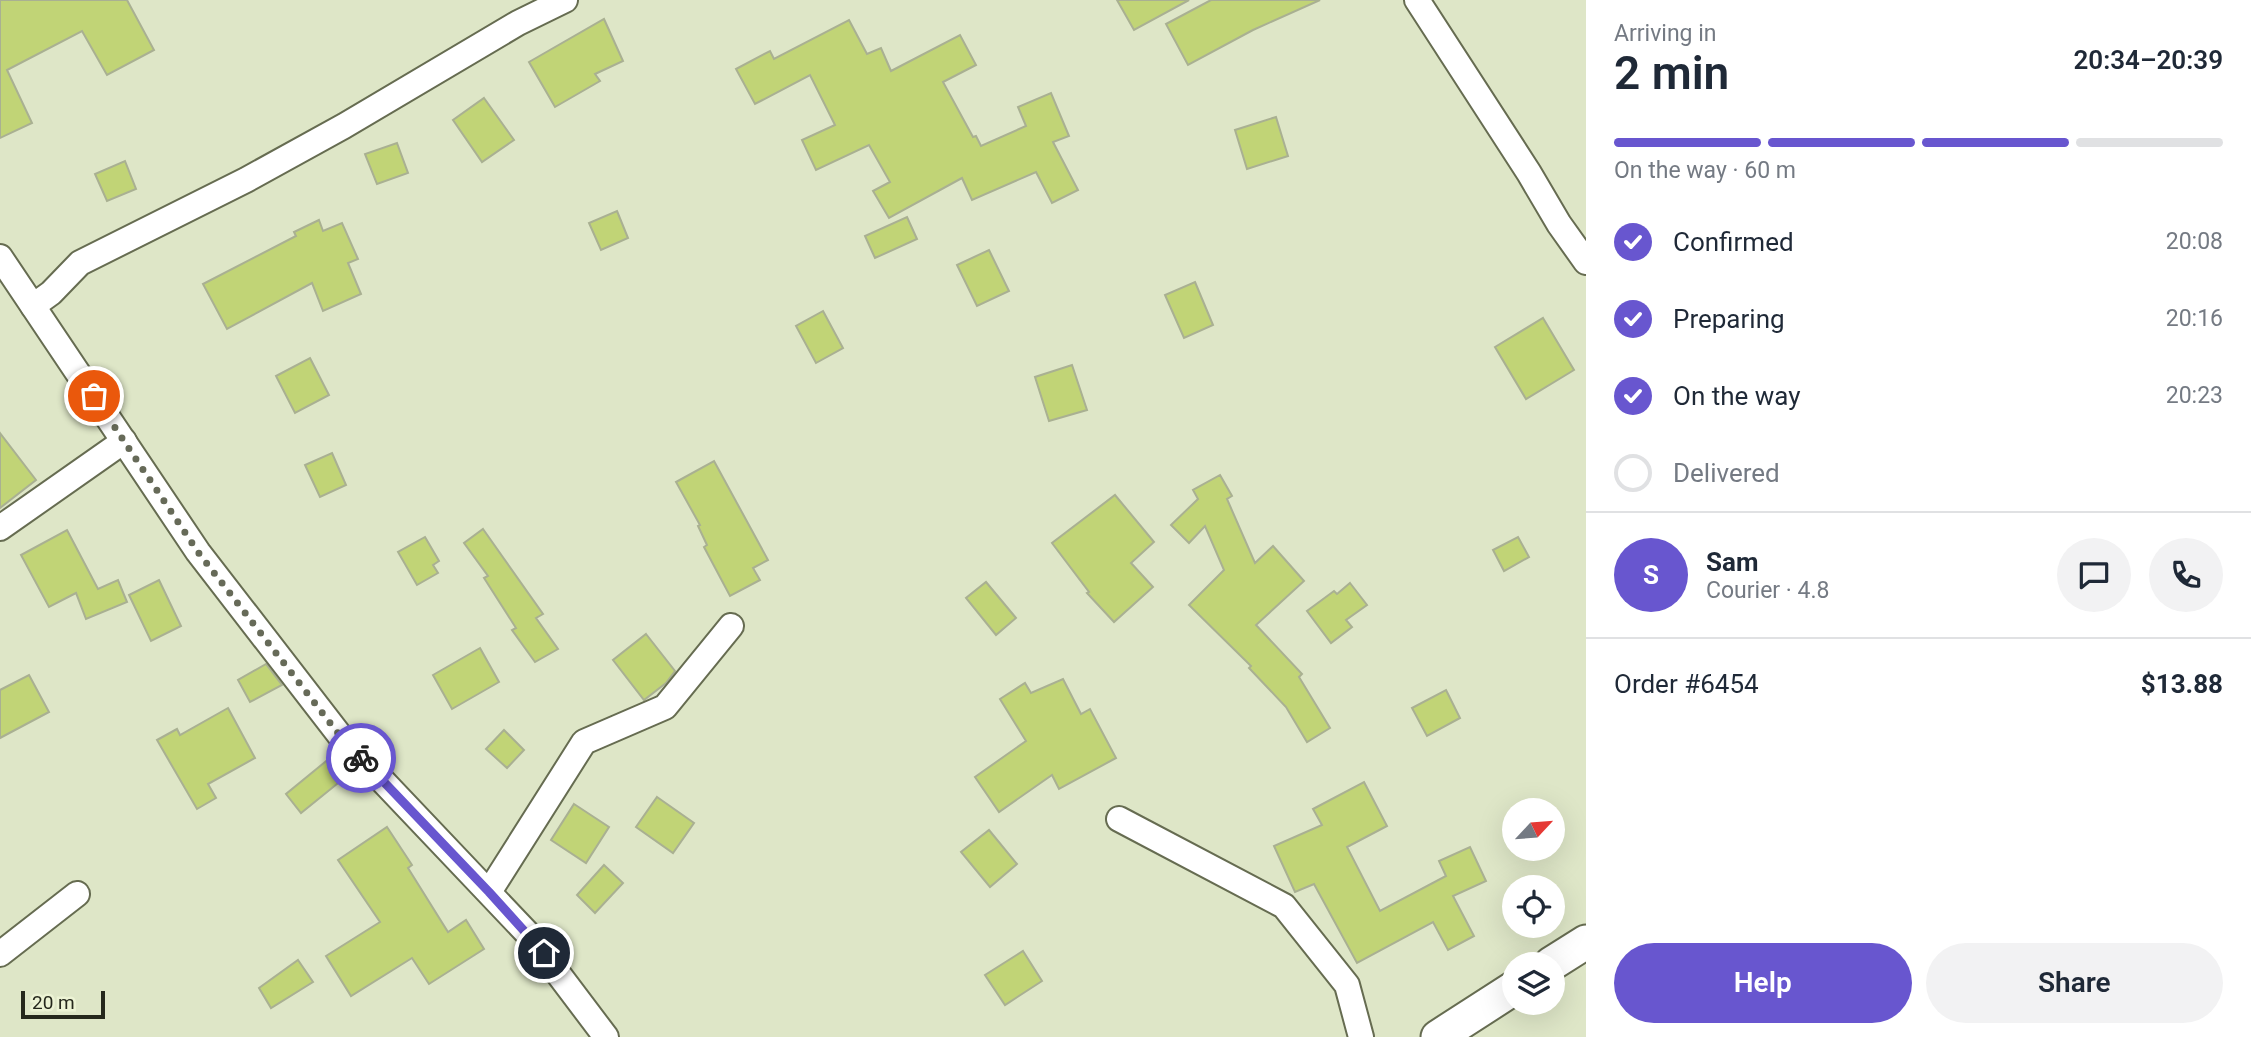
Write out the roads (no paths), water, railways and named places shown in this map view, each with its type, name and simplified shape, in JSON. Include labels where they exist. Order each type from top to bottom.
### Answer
[{"type":"street","points":[[33,306],[51,293],[80,263],[246,180],[344,126],[518,23],[565,0]]},
{"type":"street","points":[[1417,0],[1586,262]]},
{"type":"street","points":[[0,257],[198,552],[341,737],[529,935],[607,1037]]},
{"type":"street","points":[[0,528],[124,441]]},
{"type":"street","points":[[489,892],[584,742],[665,707],[731,626]]},
{"type":"street","points":[[1119,819],[1284,906],[1347,985],[1361,1037]]},
{"type":"street","points":[[0,954],[77,894]]},
{"type":"street","points":[[1565,955],[1586,942]]},
{"type":"street","points":[[1438,1037],[1502,996]]}]
